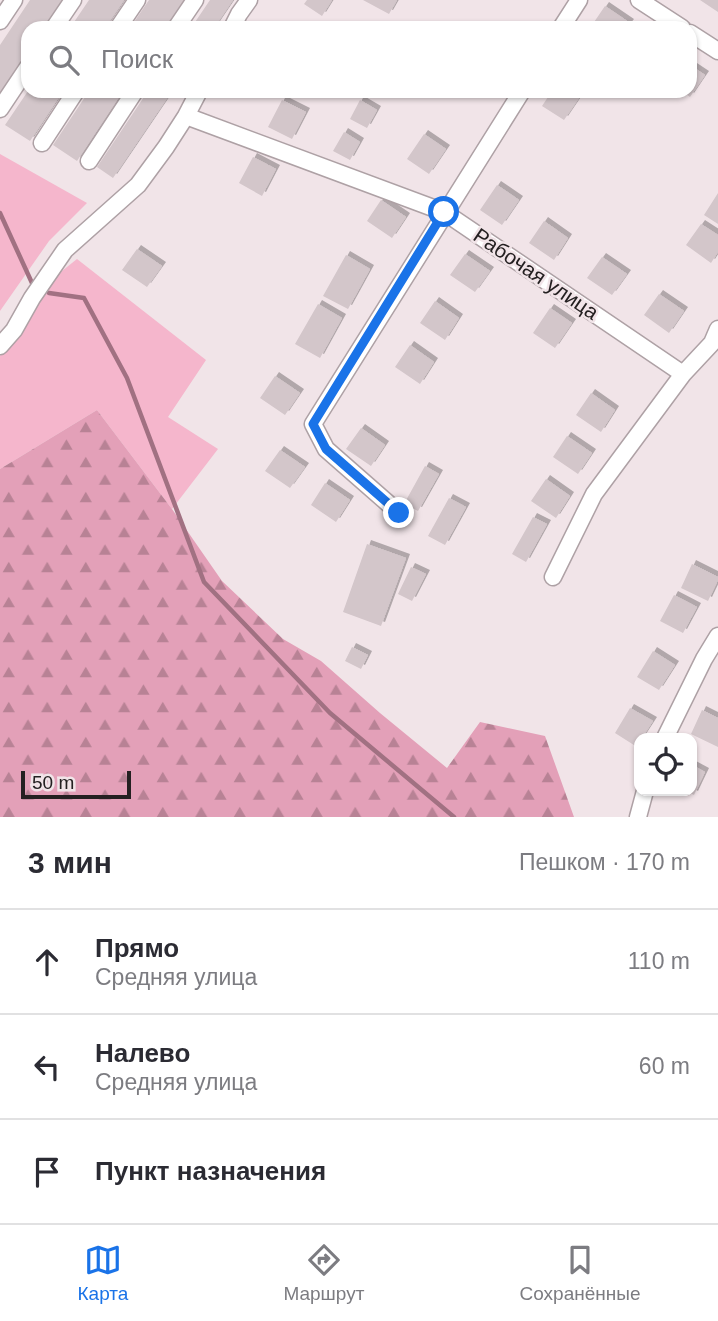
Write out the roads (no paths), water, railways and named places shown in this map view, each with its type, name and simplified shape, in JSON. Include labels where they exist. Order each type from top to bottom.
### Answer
[{"type":"street","points":[[0,21],[14,0]]},
{"type":"street","points":[[59,21],[73,0]]},
{"type":"street","points":[[123,21],[137,0]]},
{"type":"street","points":[[181,21],[195,0]]},
{"type":"street","points":[[236,21],[249,0]]},
{"type":"street","points":[[566,21],[579,0]]},
{"type":"street","points":[[639,0],[671,21]]},
{"type":"street","points":[[697,38],[718,51]]},
{"type":"street","points":[[0,109],[21,78]]},
{"type":"street","points":[[42,143],[71,98]]},
{"type":"street","points":[[89,160],[130,98]]},
{"type":"street","points":[[0,346],[14,330],[65,250],[138,185],[166,147],[195,98]]},
{"type":"street","points":[[399,513],[326,449],[313,424],[517,98]]},
{"type":"street","name":"Рабочая улица","points":[[186,116],[444,212],[683,374]]},
{"type":"street","points":[[553,577],[594,494],[683,374],[712,343],[718,329]]},
{"type":"street","points":[[667,733],[718,636]]},
{"type":"street","points":[[638,817],[644,796]]},
{"type":"waterway","points":[[0,213],[32,283]]},
{"type":"waterway","points":[[49,293],[84,298],[127,378],[204,582],[330,713],[454,817]]}]
